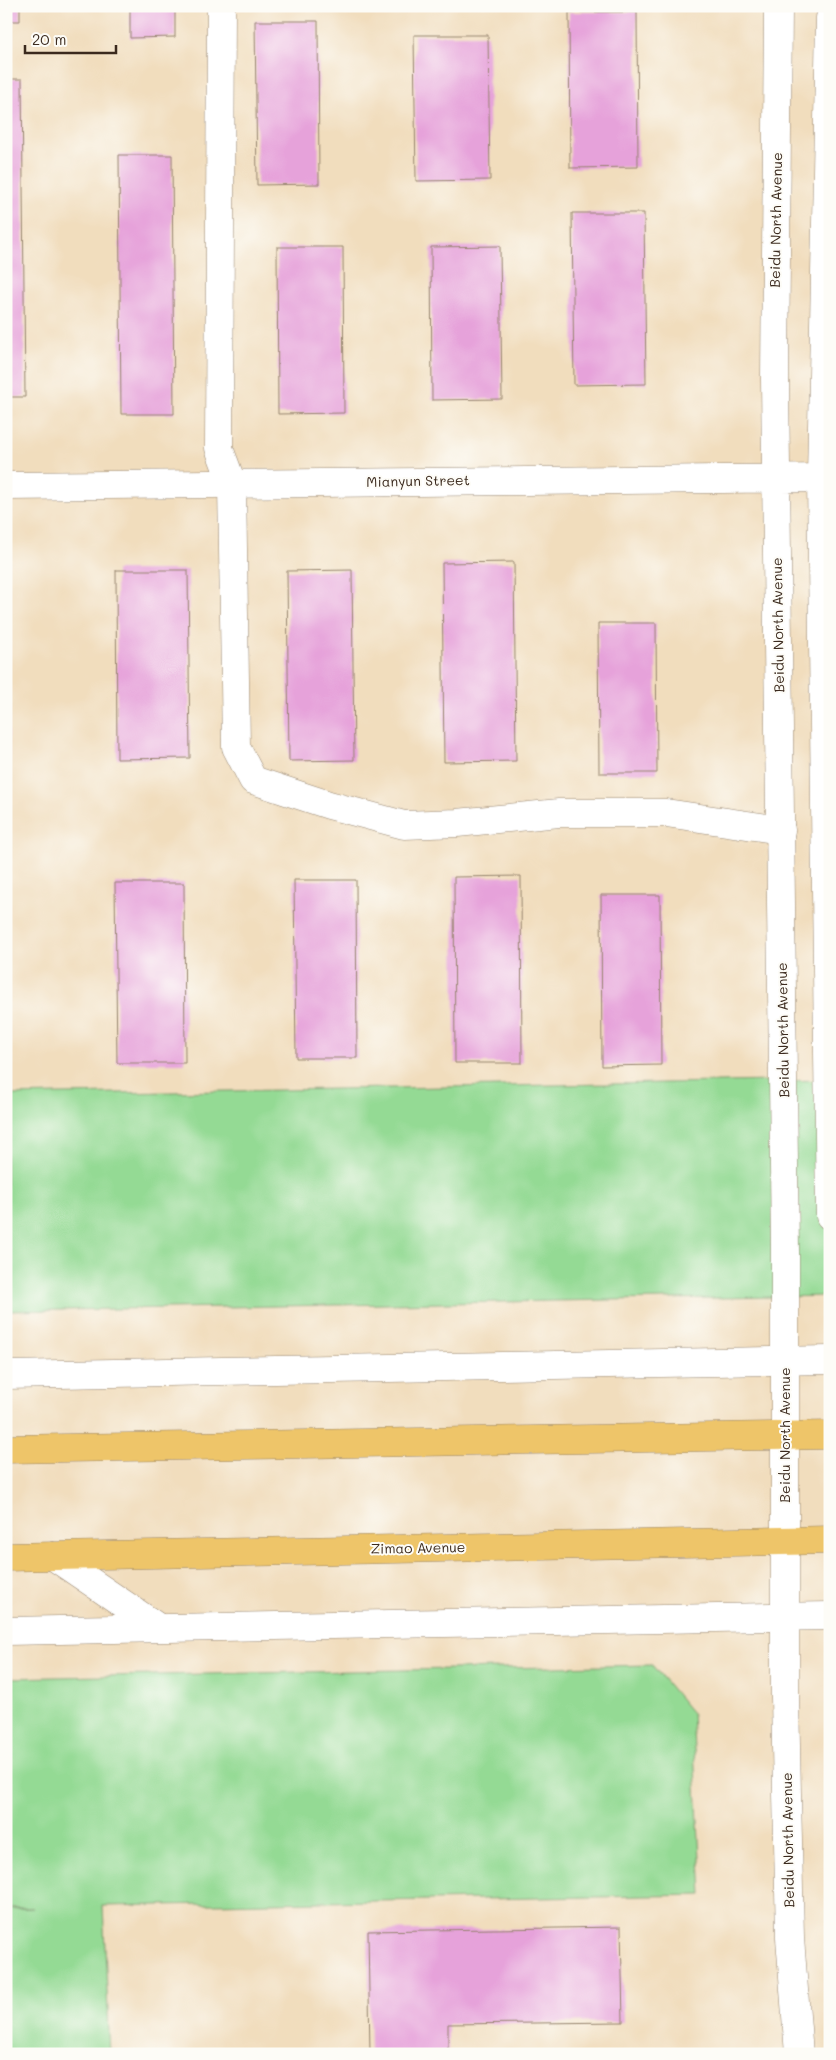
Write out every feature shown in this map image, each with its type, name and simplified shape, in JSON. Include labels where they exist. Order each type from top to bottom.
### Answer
[{"type":"highway","points":[[6,1448],[830,1435]]},
{"type":"highway","name":"Zimao Avenue","points":[[6,1557],[830,1540]]},
{"type":"street","points":[[221,6],[219,448],[232,483],[236,747],[253,780],[329,805],[404,825],[457,823],[559,813],[666,813],[781,830]]},
{"type":"street","name":"Beidu North Avenue","points":[[778,6],[775,370],[781,830],[785,1616],[790,1938],[799,2054]]},
{"type":"street","points":[[830,18],[825,478],[830,1216]]},
{"type":"street","name":"Mianyun Street","points":[[6,486],[825,478]]},
{"type":"street","points":[[6,1375],[830,1360]]},
{"type":"street","points":[[53,1556],[159,1628]]},
{"type":"street","points":[[6,1631],[830,1616]]},
{"type":"green space","points":[[830,1080],[830,1296],[6,1311],[6,1095]]},
{"type":"green space","points":[[652,1665],[692,1713],[702,1895],[103,1906],[110,2054],[6,2054],[6,1909],[33,1908],[6,1908],[6,1678]]},
{"type":"building","points":[[6,6],[20,6],[20,21],[6,21]]},
{"type":"building","points":[[130,6],[175,6],[175,37],[130,38]]},
{"type":"building","points":[[569,12],[637,12],[638,167],[570,168]]},
{"type":"building","points":[[255,21],[318,21],[319,184],[257,185]]},
{"type":"building","points":[[414,35],[488,35],[490,180],[416,181]]},
{"type":"building","points":[[6,79],[22,79],[25,397],[6,397]]},
{"type":"building","points":[[119,155],[172,155],[174,414],[121,414]]},
{"type":"building","points":[[572,213],[644,213],[646,384],[574,385]]},
{"type":"building","points":[[500,246],[502,399],[432,400],[431,247]]},
{"type":"building","points":[[277,247],[343,247],[344,413],[278,414]]},
{"type":"building","points":[[514,562],[516,761],[444,762],[442,563]]},
{"type":"building","points":[[116,570],[188,570],[190,758],[117,759]]},
{"type":"building","points":[[352,570],[354,760],[289,761],[287,571]]},
{"type":"building","points":[[598,623],[656,623],[657,773],[599,773]]},
{"type":"building","points":[[6,673],[8,673],[9,790],[6,790]]},
{"type":"building","points":[[521,876],[522,1063],[455,1063],[454,877]]},
{"type":"building","points":[[294,880],[356,880],[357,1058],[296,1058]]},
{"type":"building","points":[[115,883],[184,883],[185,1063],[117,1063]]},
{"type":"building","points":[[601,895],[660,895],[661,1065],[602,1066]]},
{"type":"building","points":[[621,1927],[623,2022],[448,2024],[448,2054],[370,2054],[368,1931]]}]
